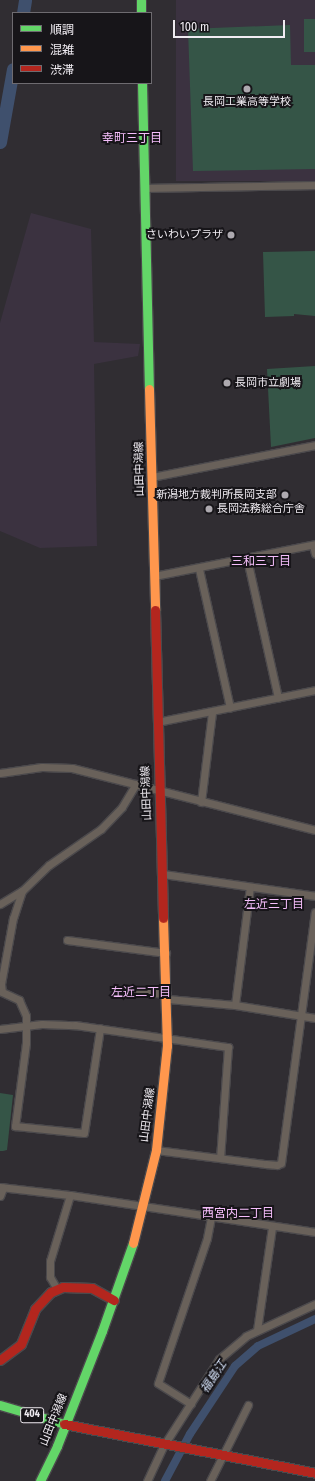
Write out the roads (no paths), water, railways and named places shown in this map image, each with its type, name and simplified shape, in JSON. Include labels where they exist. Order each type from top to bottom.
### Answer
[{"type":"main road","points":[[140,0],[141,12]]},
{"type":"main road","name":"山田中潟線","points":[[40,1481],[114,1300],[143,1206],[156,1150],[168,1038],[168,996],[157,722],[142,84]]},
{"type":"main road","points":[[0,1360],[21,1344],[38,1305],[46,1295],[57,1289],[70,1286],[88,1288],[114,1300]]},
{"type":"main road","name":"404","points":[[0,1405],[64,1424]]},
{"type":"main road","points":[[64,1424],[315,1473]]},
{"type":"street","points":[[145,188],[315,184]]},
{"type":"street","points":[[152,477],[315,445]]},
{"type":"street","points":[[154,576],[199,569],[314,544],[315,554]]},
{"type":"street","points":[[247,559],[278,698]]},
{"type":"street","points":[[199,569],[230,708]]},
{"type":"street","points":[[157,722],[315,690]]},
{"type":"street","points":[[201,802],[212,712]]},
{"type":"street","points":[[0,773],[63,768],[136,784],[201,802],[315,830]]},
{"type":"street","points":[[0,904],[22,891],[49,865],[101,829],[122,806],[136,784]]},
{"type":"street","points":[[163,874],[315,896]]},
{"type":"street","points":[[234,1005],[250,887]]},
{"type":"street","points":[[22,891],[13,918],[2,984],[2,992],[19,1000],[27,1025],[15,1126],[81,1135],[84,1133],[100,1028]]},
{"type":"street","points":[[156,1150],[277,1165],[283,1159],[300,1016],[315,916]]},
{"type":"street","points":[[67,940],[166,953]]},
{"type":"street","points":[[124,990],[315,1018]]},
{"type":"street","points":[[0,1029],[27,1025],[63,1024],[228,1047],[220,1158]]},
{"type":"street","points":[[0,1196],[1,1188],[70,1195],[272,1227],[315,1232]]},
{"type":"street","points":[[57,1289],[50,1277],[50,1261],[70,1195]]},
{"type":"street","points":[[191,1404],[158,1383],[207,1238],[211,1217]]},
{"type":"street","points":[[257,1330],[272,1227]]},
{"type":"street","points":[[147,1481],[191,1404],[219,1360],[236,1343],[257,1330],[315,1304]]},
{"type":"street","points":[[210,1481],[248,1405]]},
{"type":"waterway","points":[[23,12],[25,0]]},
{"type":"waterway","points":[[0,142],[12,75]]},
{"type":"waterway","name":"福島江","points":[[165,1481],[190,1434],[235,1366],[258,1346],[315,1319]]},
{"type":"place","name":"長岡工業高等学校","points":[[247,89]]},
{"type":"place","name":"さいわいプラザ","points":[[231,235]]},
{"type":"place","name":"長岡市立劇場","points":[[227,383]]},
{"type":"place","name":"新潟地方裁判所長岡支部","points":[[285,495]]},
{"type":"place","name":"長岡法務総合庁舎","points":[[209,509]]},
{"type":"district","name":"幸町三丁目","points":[[132,139]]},
{"type":"district","name":"三和三丁目","points":[[261,562]]},
{"type":"district","name":"左近三丁目","points":[[274,905]]},
{"type":"district","name":"左近二丁目","points":[[141,993]]},
{"type":"district","name":"西宮内二丁目","points":[[238,1214]]}]
